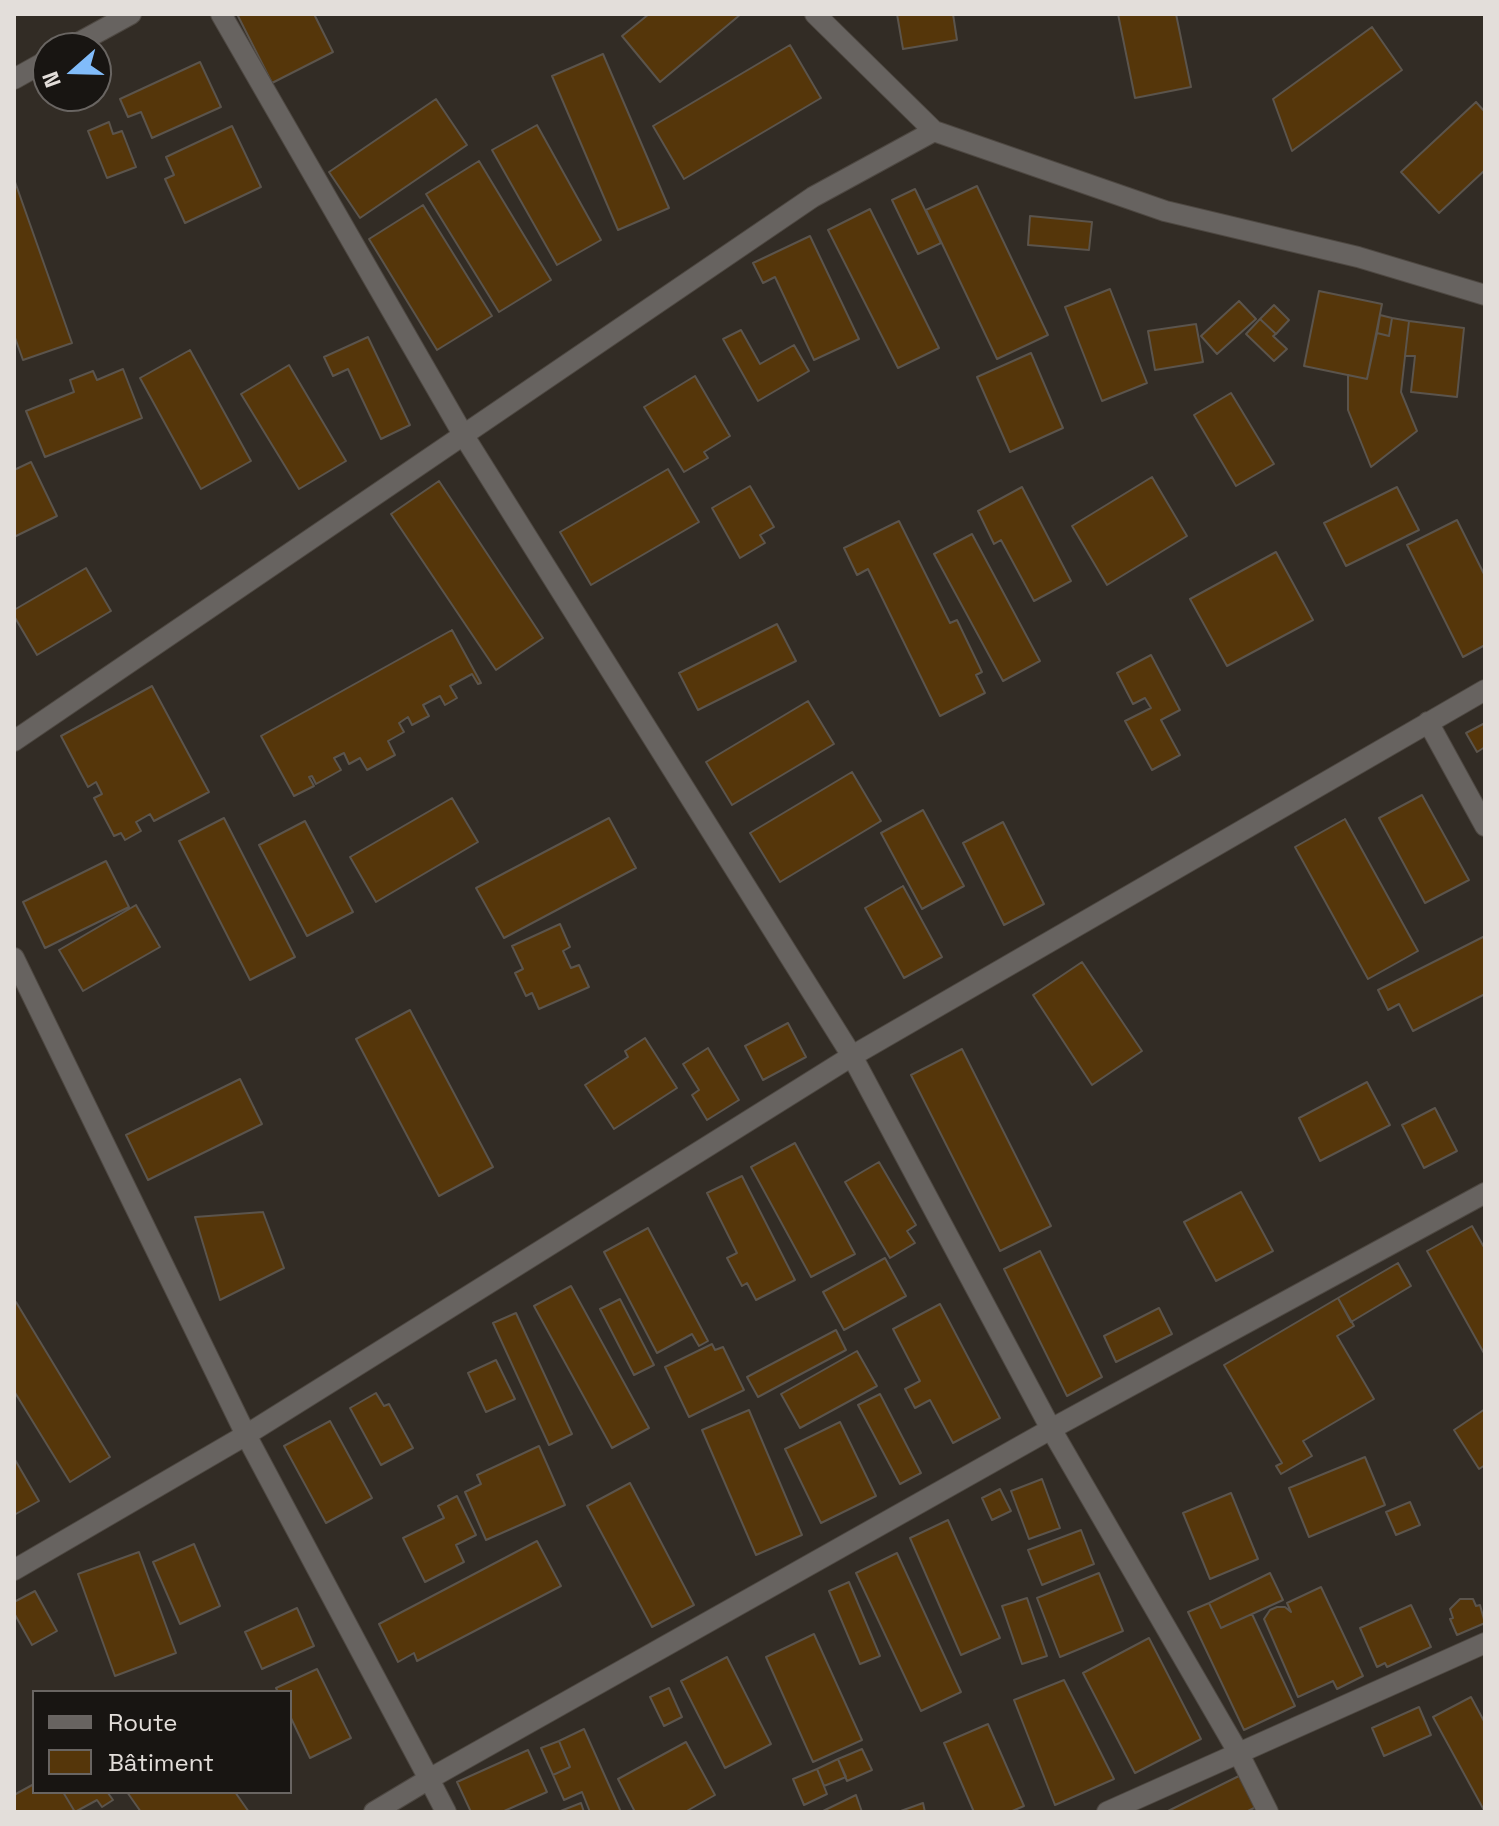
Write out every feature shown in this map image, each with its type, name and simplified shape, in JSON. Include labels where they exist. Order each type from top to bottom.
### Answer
[{"type":"street","points":[[98,32],[131,14]]},
{"type":"street","points":[[221,14],[464,436],[852,1056],[1051,1429],[1238,1752],[1268,1812]]},
{"type":"street","points":[[815,14],[934,131],[1165,211],[1358,257],[1485,295]]},
{"type":"street","points":[[14,79],[32,69]]},
{"type":"street","points":[[14,741],[813,197],[934,131]]},
{"type":"street","points":[[14,1570],[246,1435],[852,1056],[1485,690]]},
{"type":"street","points":[[1428,722],[1485,826]]},
{"type":"street","points":[[14,958],[246,1435],[446,1812]]},
{"type":"street","points":[[374,1812],[1051,1429],[1485,1193]]},
{"type":"street","points":[[1107,1812],[1485,1643]]},
{"type":"building","points":[[237,14],[314,14],[333,52],[272,83]]},
{"type":"building","points":[[649,14],[741,14],[660,82],[622,36]]},
{"type":"building","points":[[897,14],[953,14],[957,40],[903,49]]},
{"type":"building","points":[[1118,14],[1176,14],[1191,87],[1135,98]]},
{"type":"building","points":[[1372,27],[1402,70],[1292,151],[1273,99]]},
{"type":"building","points":[[790,45],[821,98],[684,179],[653,126]]},
{"type":"building","points":[[603,54],[669,208],[618,230],[552,76]]},
{"type":"building","points":[[200,62],[221,107],[152,138],[141,112],[128,117],[120,99]]},
{"type":"building","points":[[436,99],[467,145],[360,218],[329,172]]},
{"type":"building","points":[[1476,102],[1485,112],[1485,170],[1439,213],[1401,172]]},
{"type":"building","points":[[109,122],[113,134],[122,131],[136,167],[107,178],[88,131]]},
{"type":"building","points":[[537,125],[601,240],[557,265],[492,150]]},
{"type":"building","points":[[232,126],[261,187],[185,223],[165,179],[174,175],[166,157]]},
{"type":"building","points":[[479,161],[551,280],[499,312],[426,194]]},
{"type":"building","points":[[14,179],[72,343],[23,360],[14,335]]},
{"type":"building","points":[[977,186],[1048,335],[997,359],[926,210]]},
{"type":"building","points":[[915,189],[941,243],[918,254],[892,200]]},
{"type":"building","points":[[423,205],[492,316],[437,350],[369,239]]},
{"type":"building","points":[[870,209],[939,348],[898,368],[828,230]]},
{"type":"building","points":[[1030,216],[1092,222],[1089,250],[1028,245]]},
{"type":"building","points":[[810,236],[859,339],[814,360],[775,277],[763,283],[753,263]]},
{"type":"building","points":[[1110,289],[1147,383],[1102,401],[1065,307]]},
{"type":"building","points":[[1319,291],[1382,304],[1367,379],[1304,366]]},
{"type":"building","points":[[1239,301],[1256,319],[1217,354],[1201,336]]},
{"type":"building","points":[[1274,305],[1289,320],[1276,334],[1260,319]]},
{"type":"building","points":[[1380,315],[1392,318],[1389,336],[1377,333]]},
{"type":"building","points":[[1392,318],[1409,321],[1401,392],[1417,431],[1371,467],[1348,410],[1348,375],[1367,379],[1377,333],[1389,336]]},
{"type":"building","points":[[1260,319],[1287,349],[1274,361],[1246,334]]},
{"type":"building","points":[[1409,321],[1464,328],[1457,397],[1411,392],[1415,356],[1405,356]]},
{"type":"building","points":[[1196,324],[1203,362],[1155,370],[1148,331]]},
{"type":"building","points":[[741,330],[760,364],[794,345],[809,371],[758,401],[723,339]]},
{"type":"building","points":[[368,337],[410,425],[381,439],[348,369],[333,376],[324,357]]},
{"type":"building","points":[[190,350],[251,461],[201,489],[140,378]]},
{"type":"building","points":[[1031,353],[1063,428],[1010,452],[977,377]]},
{"type":"building","points":[[289,365],[346,461],[299,489],[241,394]]},
{"type":"building","points":[[123,369],[142,418],[45,457],[26,411],[74,392],[70,380],[93,371],[97,380]]},
{"type":"building","points":[[695,376],[730,436],[704,452],[708,458],[684,472],[644,407]]},
{"type":"building","points":[[1231,393],[1274,464],[1236,486],[1194,415]]},
{"type":"building","points":[[31,462],[57,516],[14,537],[14,470]]},
{"type":"building","points":[[668,469],[699,522],[591,585],[560,532]]},
{"type":"building","points":[[1152,477],[1187,536],[1107,585],[1072,526]]},
{"type":"building","points":[[439,481],[543,638],[496,670],[391,514]]},
{"type":"building","points":[[750,486],[774,527],[760,535],[765,543],[740,558],[712,508]]},
{"type":"building","points":[[1022,487],[1071,581],[1034,601],[1001,540],[994,544],[978,511]]},
{"type":"building","points":[[1397,487],[1419,530],[1346,566],[1324,523]]},
{"type":"building","points":[[1457,520],[1485,576],[1485,645],[1463,657],[1407,545]]},
{"type":"building","points":[[899,521],[950,623],[957,620],[982,672],[976,675],[985,693],[940,716],[868,569],[857,575],[844,548]]},
{"type":"building","points":[[972,534],[1040,661],[1003,681],[934,554]]},
{"type":"building","points":[[1276,552],[1313,620],[1227,666],[1190,599]]},
{"type":"building","points":[[86,568],[111,611],[37,655],[14,616],[14,610]]},
{"type":"building","points":[[777,624],[796,661],[698,710],[679,673]]},
{"type":"building","points":[[452,630],[481,683],[478,684],[472,674],[450,686],[457,698],[445,705],[440,696],[423,705],[429,716],[412,725],[408,717],[399,723],[404,732],[388,741],[395,755],[367,770],[360,758],[349,764],[344,753],[334,758],[341,770],[316,784],[312,776],[309,777],[314,786],[294,796],[261,736]]},
{"type":"building","points":[[1151,655],[1180,710],[1161,720],[1180,755],[1152,770],[1125,721],[1151,708],[1145,698],[1133,704],[1117,673]]},
{"type":"building","points":[[152,686],[209,792],[154,821],[150,814],[136,822],[141,831],[125,840],[121,833],[114,836],[94,798],[102,794],[96,782],[88,787],[61,736]]},
{"type":"building","points":[[808,701],[834,744],[732,805],[706,762]]},
{"type":"building","points":[[1485,723],[1485,747],[1477,752],[1466,733]]},
{"type":"building","points":[[852,772],[881,821],[780,882],[750,833]]},
{"type":"building","points":[[1422,795],[1469,880],[1425,903],[1379,818]]},
{"type":"building","points":[[452,798],[478,842],[376,902],[350,857]]},
{"type":"building","points":[[923,810],[964,886],[922,909],[881,833]]},
{"type":"building","points":[[224,818],[295,957],[250,980],[179,841]]},
{"type":"building","points":[[609,818],[636,868],[504,938],[476,888]]},
{"type":"building","points":[[1345,819],[1418,951],[1368,979],[1295,847]]},
{"type":"building","points":[[305,821],[353,912],[307,936],[259,845]]},
{"type":"building","points":[[1003,822],[1044,904],[1004,925],[963,843]]},
{"type":"building","points":[[106,861],[129,907],[45,948],[23,902]]},
{"type":"building","points":[[903,886],[942,957],[904,978],[865,908]]},
{"type":"building","points":[[136,905],[160,947],[83,991],[59,950]]},
{"type":"building","points":[[560,924],[570,947],[563,951],[571,968],[579,965],[589,987],[539,1009],[532,993],[526,996],[515,973],[523,969],[512,946]]},
{"type":"building","points":[[1485,936],[1485,994],[1413,1031],[1399,1004],[1388,1010],[1378,990]]},
{"type":"building","points":[[1082,962],[1142,1051],[1092,1085],[1033,995]]},
{"type":"building","points":[[410,1010],[493,1167],[439,1196],[356,1039]]},
{"type":"building","points":[[788,1023],[806,1057],[763,1080],[745,1046]]},
{"type":"building","points":[[645,1038],[677,1088],[614,1129],[585,1085],[628,1057],[625,1051]]},
{"type":"building","points":[[708,1048],[739,1100],[707,1120],[692,1095],[699,1090],[683,1064]]},
{"type":"building","points":[[962,1049],[1051,1226],[1000,1251],[911,1075]]},
{"type":"building","points":[[240,1079],[262,1124],[148,1180],[126,1135]]},
{"type":"building","points":[[1367,1082],[1390,1125],[1320,1161],[1299,1118]]},
{"type":"building","points":[[1435,1108],[1457,1151],[1424,1168],[1402,1125]]},
{"type":"building","points":[[795,1143],[855,1254],[811,1277],[751,1167]]},
{"type":"building","points":[[879,1162],[916,1225],[907,1231],[915,1243],[890,1258],[845,1182]]},
{"type":"building","points":[[742,1176],[795,1280],[756,1300],[747,1283],[742,1286],[727,1258],[737,1253],[707,1193]]},
{"type":"building","points":[[1241,1192],[1273,1251],[1216,1281],[1184,1222]]},
{"type":"building","points":[[263,1212],[284,1268],[220,1300],[195,1217]]},
{"type":"building","points":[[1472,1226],[1485,1249],[1485,1355],[1427,1251]]},
{"type":"building","points":[[648,1228],[708,1341],[699,1346],[692,1334],[657,1353],[604,1252]]},
{"type":"building","points":[[1040,1251],[1102,1377],[1067,1396],[1004,1269]]},
{"type":"building","points":[[885,1258],[906,1296],[844,1330],[823,1292]]},
{"type":"building","points":[[1398,1263],[1411,1286],[1351,1322],[1338,1298]]},
{"type":"building","points":[[571,1286],[649,1428],[612,1448],[534,1306]]},
{"type":"building","points":[[1338,1298],[1354,1326],[1337,1336],[1374,1399],[1303,1441],[1312,1456],[1281,1474],[1276,1466],[1282,1463],[1224,1365]]},
{"type":"building","points":[[620,1299],[654,1365],[634,1375],[600,1309]]},
{"type":"building","points":[[16,1302],[110,1457],[70,1482],[14,1391]]},
{"type":"building","points":[[940,1304],[1000,1418],[953,1443],[930,1400],[915,1408],[905,1389],[920,1381],[893,1329]]},
{"type":"building","points":[[1159,1308],[1172,1334],[1116,1362],[1104,1336]]},
{"type":"building","points":[[516,1313],[572,1434],[549,1445],[493,1323]]},
{"type":"building","points":[[836,1330],[846,1350],[758,1397],[747,1377]]},
{"type":"building","points":[[712,1344],[715,1350],[723,1347],[744,1390],[689,1417],[665,1367]]},
{"type":"building","points":[[857,1351],[877,1386],[800,1428],[781,1394]]},
{"type":"building","points":[[496,1360],[515,1399],[486,1412],[468,1373]]},
{"type":"building","points":[[376,1393],[384,1406],[389,1404],[413,1448],[381,1465],[350,1408]]},
{"type":"building","points":[[880,1394],[921,1473],[900,1484],[858,1405]]},
{"type":"building","points":[[1485,1409],[1485,1465],[1479,1469],[1454,1430]]},
{"type":"building","points":[[749,1410],[802,1535],[756,1555],[702,1430]]},
{"type":"building","points":[[330,1421],[372,1498],[326,1523],[284,1446]]},
{"type":"building","points":[[840,1422],[876,1496],[821,1523],[785,1449]]},
{"type":"building","points":[[539,1446],[565,1505],[486,1540],[465,1492],[481,1484],[477,1475]]},
{"type":"building","points":[[1365,1457],[1385,1505],[1309,1537],[1289,1488]]},
{"type":"building","points":[[14,1458],[39,1501],[14,1515]]},
{"type":"building","points":[[1042,1479],[1060,1528],[1029,1539],[1011,1491]]},
{"type":"building","points":[[630,1483],[694,1605],[652,1627],[587,1506]]},
{"type":"building","points":[[1000,1489],[1011,1511],[992,1520],[982,1498]]},
{"type":"building","points":[[1231,1493],[1258,1559],[1210,1579],[1183,1513]]},
{"type":"building","points":[[457,1496],[476,1535],[456,1545],[464,1562],[425,1582],[403,1538],[444,1518],[438,1506]]},
{"type":"building","points":[[1410,1502],[1420,1525],[1396,1535],[1386,1512]]},
{"type":"building","points":[[948,1520],[1000,1638],[961,1655],[910,1538]]},
{"type":"building","points":[[1081,1530],[1094,1564],[1042,1585],[1028,1550]]},
{"type":"building","points":[[537,1541],[561,1586],[417,1661],[414,1653],[398,1662],[379,1624]]},
{"type":"building","points":[[194,1544],[220,1606],[180,1624],[153,1562]]},
{"type":"building","points":[[139,1552],[176,1653],[115,1676],[78,1574]]},
{"type":"building","points":[[897,1553],[961,1692],[921,1711],[856,1573]]},
{"type":"building","points":[[1099,1573],[1123,1631],[1060,1657],[1037,1598]]},
{"type":"building","points":[[1270,1573],[1283,1600],[1221,1628],[1209,1603]]},
{"type":"building","points":[[849,1582],[880,1656],[860,1664],[829,1591]]},
{"type":"building","points":[[1321,1587],[1363,1676],[1337,1689],[1333,1681],[1298,1697],[1264,1619],[1270,1610],[1277,1607],[1285,1607],[1291,1612],[1287,1603]]},
{"type":"building","points":[[35,1591],[57,1631],[32,1645],[14,1613],[14,1602]]},
{"type":"building","points":[[1027,1598],[1047,1656],[1022,1664],[1002,1606]]},
{"type":"building","points":[[1460,1599],[1473,1599],[1476,1606],[1480,1605],[1485,1623],[1457,1635],[1450,1619],[1453,1618],[1450,1609]]},
{"type":"building","points":[[1209,1603],[1221,1628],[1252,1614],[1295,1706],[1244,1730],[1188,1612]]},
{"type":"building","points":[[1411,1605],[1431,1647],[1387,1667],[1385,1663],[1377,1667],[1360,1628]]},
{"type":"building","points":[[297,1608],[314,1646],[262,1669],[245,1632]]},
{"type":"building","points":[[814,1634],[862,1740],[813,1762],[766,1657]]},
{"type":"building","points":[[1149,1638],[1201,1739],[1135,1773],[1083,1673]]},
{"type":"building","points":[[727,1657],[771,1744],[725,1768],[681,1681]]},
{"type":"building","points":[[317,1669],[351,1738],[310,1758],[292,1720],[292,1690],[276,1688]]},
{"type":"building","points":[[1064,1680],[1114,1779],[1055,1805],[1014,1700]]},
{"type":"building","points":[[669,1688],[682,1717],[664,1726],[650,1697]]},
{"type":"building","points":[[1471,1697],[1485,1723],[1485,1812],[1433,1717]]},
{"type":"building","points":[[1419,1707],[1431,1735],[1384,1756],[1372,1728]]},
{"type":"building","points":[[988,1724],[1024,1806],[1010,1812],[974,1812],[944,1743]]},
{"type":"building","points":[[584,1729],[621,1812],[590,1812],[582,1792],[564,1800],[553,1775],[570,1767],[559,1741]]},
{"type":"building","points":[[559,1741],[570,1767],[553,1775],[541,1748]]},
{"type":"building","points":[[686,1742],[715,1795],[685,1812],[635,1812],[618,1779]]},
{"type":"building","points":[[862,1749],[872,1770],[847,1781],[838,1759]]},
{"type":"building","points":[[528,1750],[547,1792],[502,1812],[471,1812],[457,1782]]},
{"type":"building","points":[[838,1759],[846,1777],[824,1786],[817,1769]]},
{"type":"building","points":[[817,1769],[827,1794],[804,1805],[793,1779]]},
{"type":"building","points":[[1241,1775],[1256,1807],[1246,1812],[1166,1812]]},
{"type":"building","points":[[32,1785],[32,1794],[64,1794],[75,1812],[14,1812],[14,1795]]},
{"type":"building","points":[[64,1794],[109,1794],[113,1800],[102,1807],[97,1800],[75,1812]]},
{"type":"building","points":[[128,1794],[236,1794],[249,1812],[141,1812]]},
{"type":"building","points":[[856,1795],[862,1812],[821,1812]]},
{"type":"building","points":[[581,1803],[584,1812],[558,1812]]},
{"type":"building","points":[[923,1803],[925,1812],[898,1812]]}]
